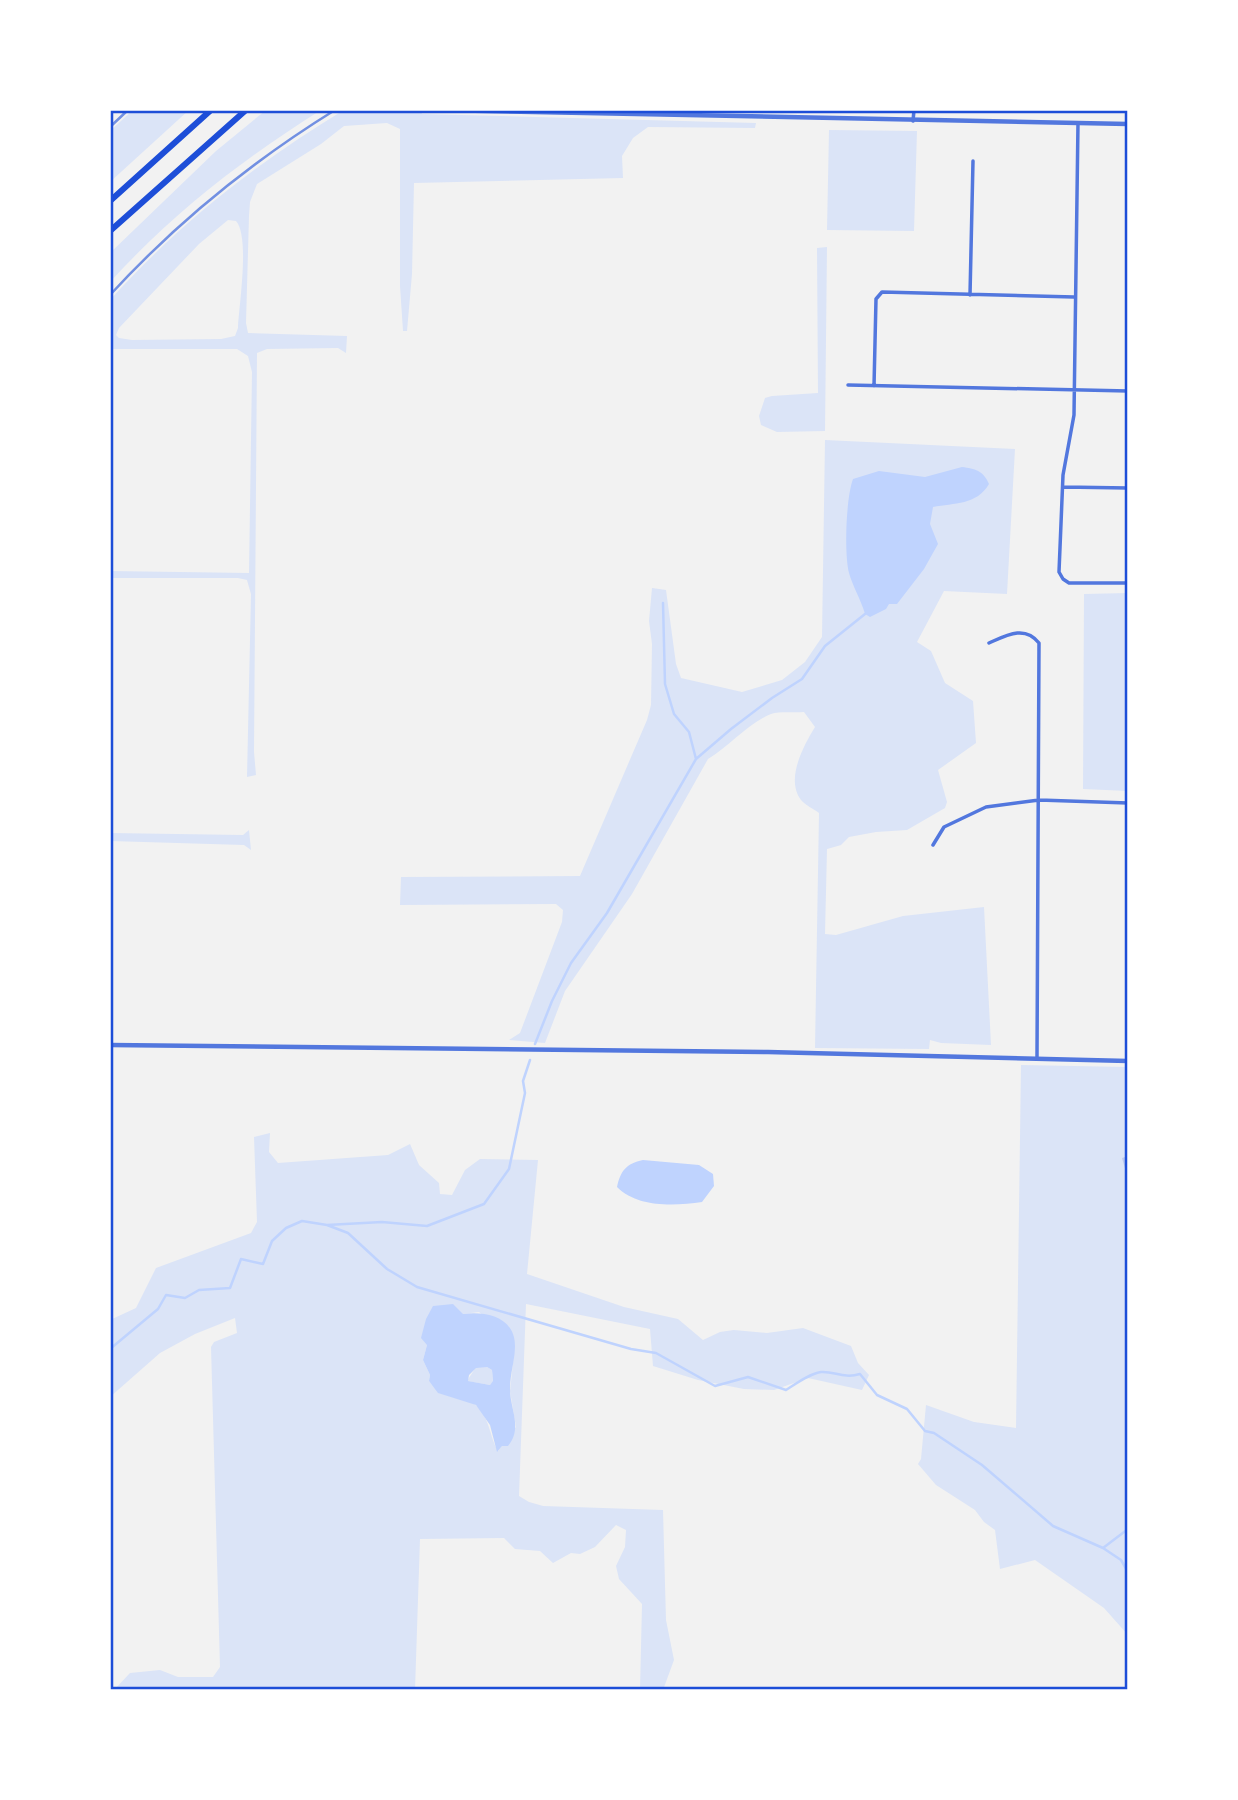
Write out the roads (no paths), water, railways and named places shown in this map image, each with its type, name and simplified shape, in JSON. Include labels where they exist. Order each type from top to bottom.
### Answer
[{"type":"highway","points":[[110,201],[211,110]]},
{"type":"highway","points":[[110,231],[246,110]]},
{"type":"street","points":[[440,110],[1128,124]]},
{"type":"street","points":[[914,110],[914,121]]},
{"type":"street","points":[[1078,123],[1074,415],[1062,487],[1058,568],[1063,579],[1074,583],[1128,583]]},
{"type":"street","points":[[970,295],[973,161]]},
{"type":"street","points":[[874,386],[877,299],[882,292],[1075,297]]},
{"type":"street","points":[[848,385],[1128,391]]},
{"type":"street","points":[[1062,487],[1128,488]]},
{"type":"street","points":[[989,643],[1011,633],[1033,636],[1039,643],[1037,1057]]},
{"type":"street","points":[[933,845],[944,827],[986,807],[1040,800],[1128,803]]},
{"type":"street","points":[[110,1045],[1128,1060]]},
{"type":"water","points":[[962,467],[978,471],[989,484],[972,499],[933,507],[930,524],[938,544],[924,569],[897,604],[889,604],[886,609],[870,617],[865,614],[847,564],[847,512],[853,479],[879,471],[925,477]]},
{"type":"water","points":[[643,1160],[699,1165],[713,1174],[714,1186],[702,1202],[669,1205],[635,1199],[617,1187],[625,1169]]},
{"type":"water","points":[[453,1304],[463,1314],[490,1315],[505,1322],[514,1336],[515,1351],[510,1389],[515,1432],[508,1446],[502,1446],[497,1452],[490,1425],[476,1405],[438,1393],[429,1381],[430,1375],[423,1360],[427,1345],[421,1338],[433,1306]],"holes":[[[487,1367],[492,1370],[493,1381],[490,1385],[468,1381],[469,1375],[476,1368]]]},
{"type":"waterway","points":[[663,603],[665,684],[674,714],[689,732],[696,759]]},
{"type":"waterway","points":[[535,1044],[571,963],[607,913],[696,759],[772,698],[802,679],[825,646],[865,614]]},
{"type":"waterway","points":[[110,1349],[158,1309],[166,1295],[185,1298],[199,1290],[230,1288],[241,1259],[263,1264],[272,1241],[286,1228],[302,1221],[327,1225],[382,1222],[427,1226],[484,1204],[509,1169],[525,1093],[523,1081],[530,1060]]},
{"type":"waterway","points":[[327,1225],[348,1233],[387,1269],[417,1287],[631,1349],[656,1353],[715,1386],[748,1377],[786,1390],[821,1372],[849,1376],[860,1374],[877,1395],[907,1409],[925,1431],[934,1433],[982,1465],[1053,1526],[1103,1548],[1121,1560],[1128,1572]]},
{"type":"waterway","points":[[1103,1548],[1128,1529]]},
{"type":"railway","points":[[110,127],[128,110]]},
{"type":"railway","points":[[110,295],[188,218],[245,172],[335,110]]}]
